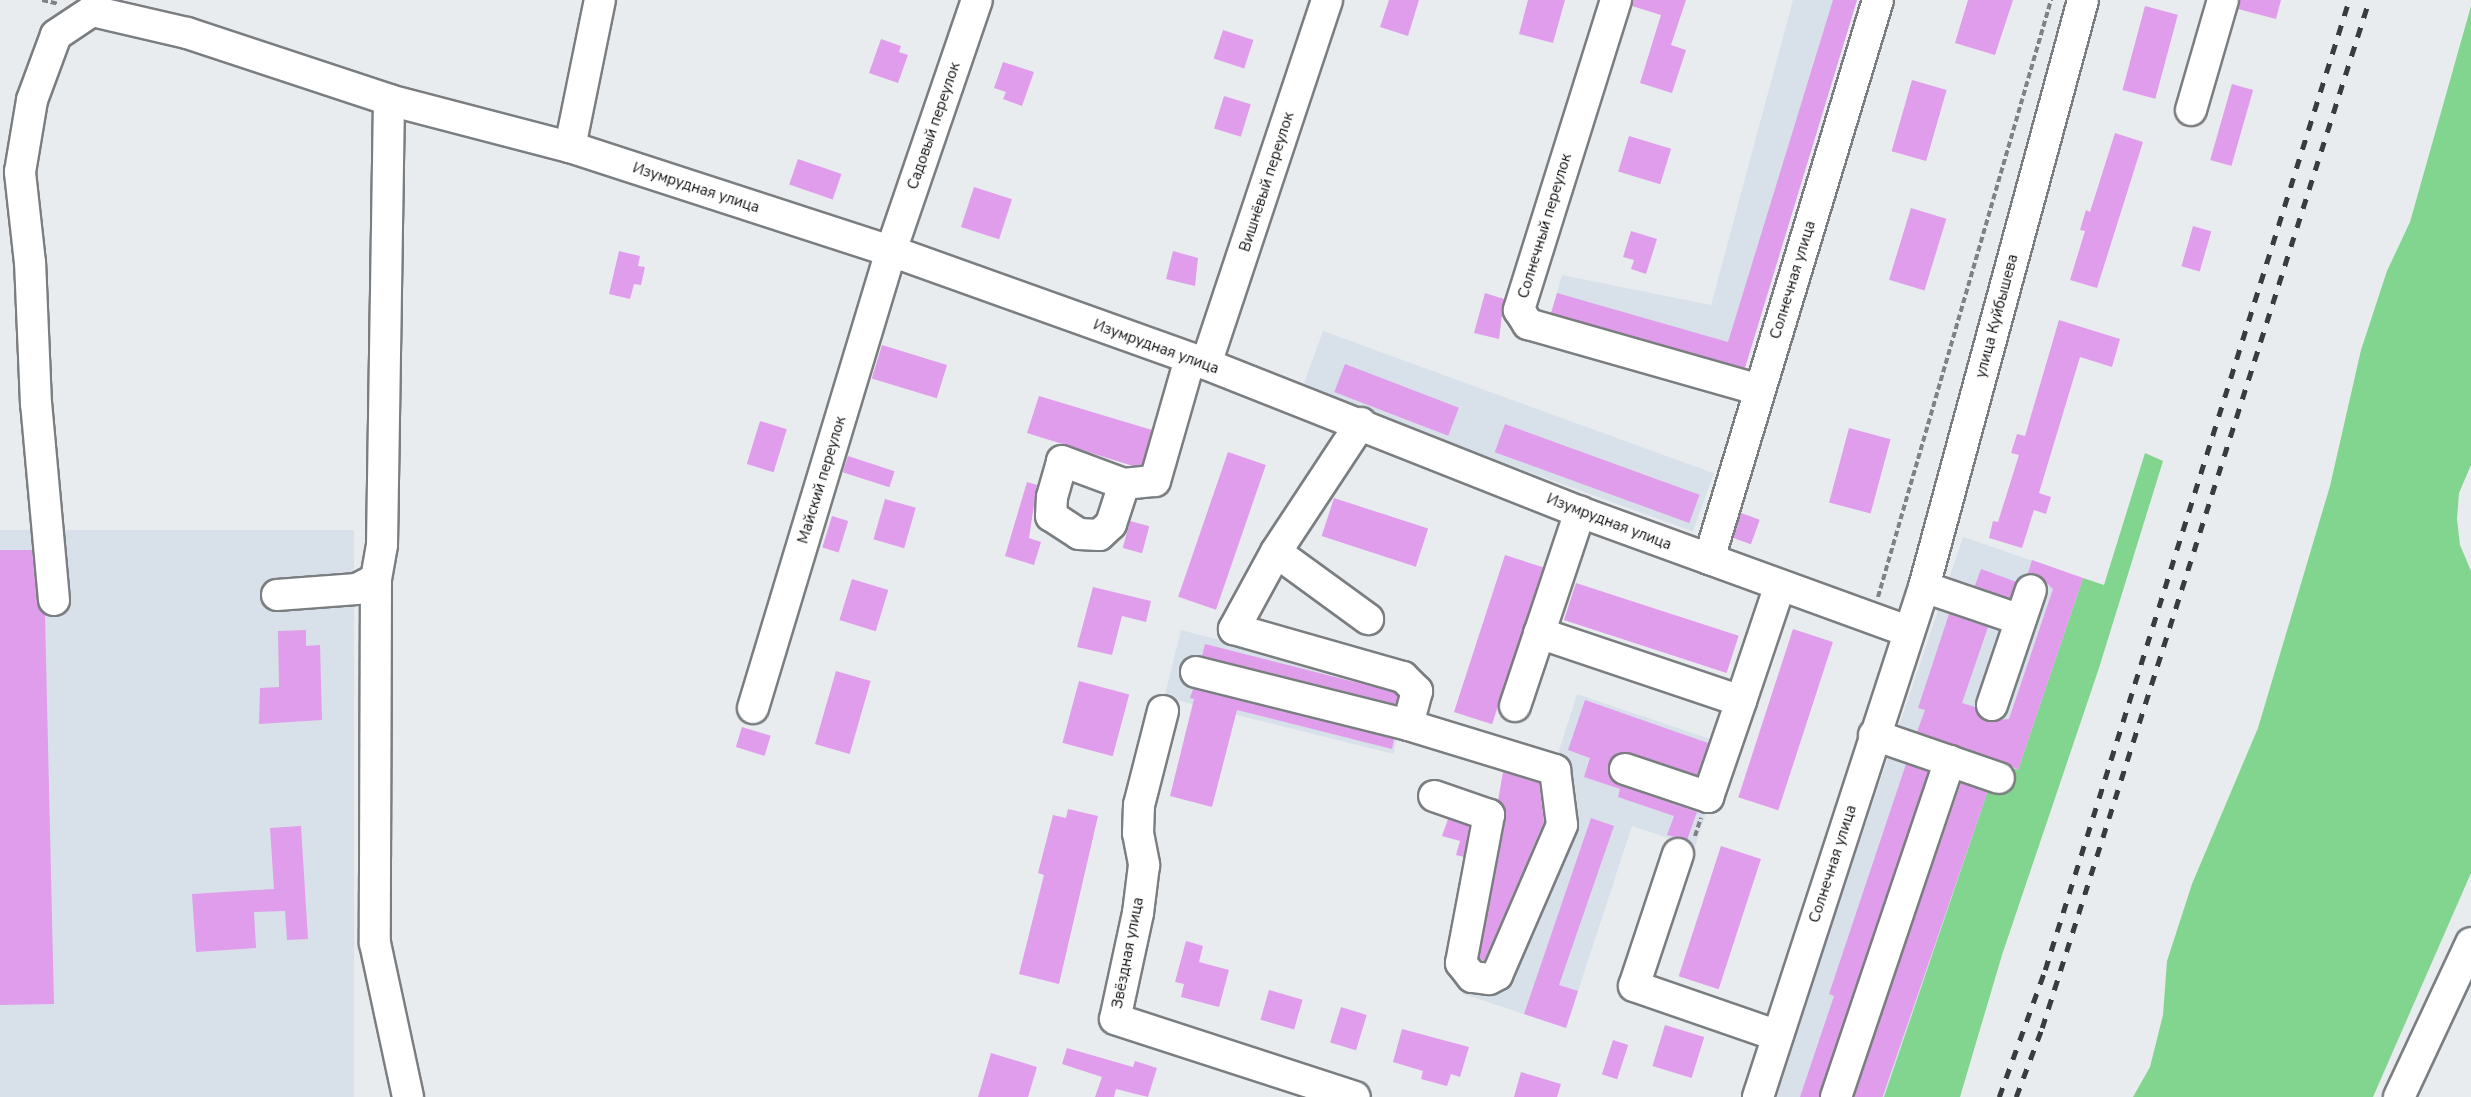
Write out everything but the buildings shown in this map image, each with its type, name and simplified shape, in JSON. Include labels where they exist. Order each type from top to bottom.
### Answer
[{"type":"street","points":[[570,147],[600,0]]},
{"type":"street","name":"Садовый переулок","points":[[891,251],[977,0]]},
{"type":"street","name":"Вишнёвый переулок","points":[[1124,484],[1155,481],[1327,0]]},
{"type":"street","name":"Солнечный переулок","points":[[1616,0],[1519,310],[1528,324],[1760,390]]},
{"type":"street","name":"Солнечная улица","points":[[1709,559],[1878,0]]},
{"type":"street","name":"улица Куйбышева","points":[[1909,632],[1924,587],[2084,0]]},
{"type":"street","points":[[2191,110],[2223,0]]},
{"type":"street","name":"Изумрудная улица","points":[[54,600],[36,404],[30,263],[20,172],[32,100],[56,35],[92,11],[187,33],[389,100],[570,147],[891,251],[1361,423],[1580,512],[1909,632]]},
{"type":"street","points":[[389,100],[382,545],[376,579],[375,943],[408,1097]]},
{"type":"street","name":"Майский переулок","points":[[753,708],[891,251]]},
{"type":"street","points":[[1361,423],[1276,552],[1234,629],[1403,677],[1417,691],[1408,725]]},
{"type":"street","points":[[1515,706],[1580,512]]},
{"type":"street","points":[[1276,552],[1368,619]]},
{"type":"street","points":[[277,595],[357,589],[376,579]]},
{"type":"street","points":[[1625,769],[1708,797],[1780,585]]},
{"type":"street","points":[[1924,587],[2021,620]]},
{"type":"street","points":[[1992,705],[2031,590]]},
{"type":"street","name":"Солнечная улица","points":[[1758,1097],[1909,632]]},
{"type":"street","points":[[1539,633],[1741,701]]},
{"type":"street","points":[[1197,672],[1408,725],[1554,770],[1562,825],[1497,975],[1489,980],[1472,977],[1461,963],[1489,815],[1434,796]]},
{"type":"street","name":"Звёздная улица","points":[[1163,711],[1139,805],[1138,833],[1144,865],[1115,1019],[1355,1097]]},
{"type":"street","points":[[1874,735],[2000,778]]},
{"type":"street","points":[[1836,1097],[1950,761]]},
{"type":"street","points":[[1678,854],[1634,986],[1778,1036]]},
{"type":"street","points":[[2399,1097],[2471,943]]},
{"type":"path","points":[[1872,618],[2051,0]]},
{"type":"path","points":[[1678,854],[1690,850],[1708,797]]},
{"type":"shaded area","points":[[1793,0],[1857,0],[1743,372],[1550,317],[1562,275],[1711,305]]},
{"type":"shaded area","points":[[1323,331],[1714,473],[1693,532],[1302,389]]},
{"type":"shaded area","points":[[0,530],[354,530],[354,1097],[0,1097]]},
{"type":"shaded area","points":[[1963,537],[2083,578],[2018,770],[2009,767],[2000,794],[1987,791],[1884,1097],[1773,1097]]},
{"type":"shaded area","points":[[1181,630],[1410,687],[1393,754],[1164,697]]},
{"type":"shaded area","points":[[1577,694],[1728,745],[1695,847],[1632,826],[1566,1028],[1463,994],[1504,768],[1549,782]]},
{"type":"green space","points":[[2471,6],[2471,465],[2459,493],[2457,519],[2460,545],[2471,571],[2471,873],[2373,1097],[2133,1097],[2150,1067],[2163,1015],[2167,961],[2192,884],[2258,728],[2330,486],[2361,350],[2387,271],[2410,222]]},
{"type":"green space","points":[[2145,453],[2163,461],[2099,668],[2002,955],[1960,1097],[1884,1097],[1988,790],[2000,794],[2009,767],[2018,770],[2083,578],[2104,585]]},
{"type":"railway","points":[[1999,1097],[2045,970],[2349,0]]},
{"type":"railway","points":[[2016,1097],[2042,1028],[2369,0]]}]
